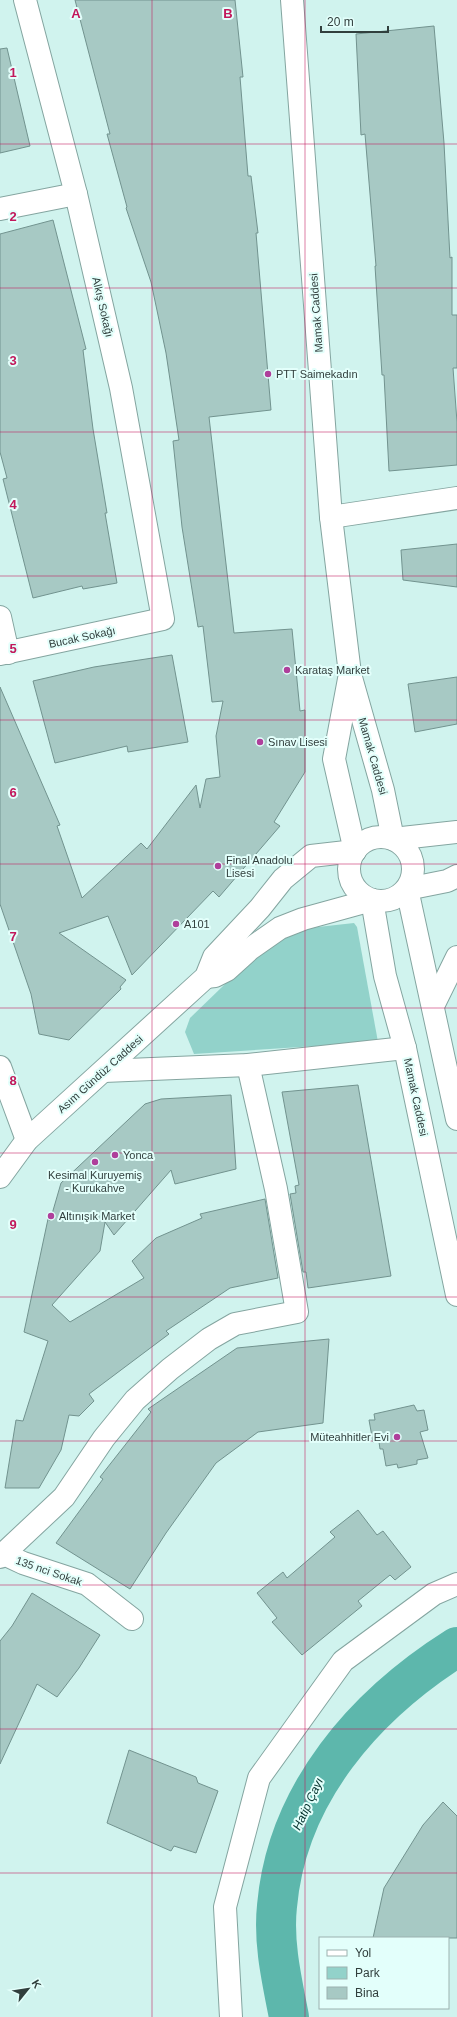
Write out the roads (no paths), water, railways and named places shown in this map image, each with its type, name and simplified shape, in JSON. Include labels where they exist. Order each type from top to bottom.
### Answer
[{"type":"street","name":"Alkış Sokağı","points":[[25,0],[76,194],[121,388],[163,618]]},
{"type":"street","name":"Mamak Caddesi","points":[[292,0],[331,517],[350,674],[383,790],[393,839]]},
{"type":"street","points":[[0,209],[76,194]]},
{"type":"street","points":[[331,517],[457,498]]},
{"type":"street","points":[[0,616],[4,653]]},
{"type":"street","name":"Bucak Sokağı","points":[[4,653],[163,618]]},
{"type":"street","name":"Mamak Caddesi","points":[[350,674],[334,759],[355,851]]},
{"type":"street","points":[[457,832],[393,839],[370,839],[355,851],[349,870],[351,880],[356,889],[363,896],[372,900],[383,902],[392,900],[407,889],[446,881],[457,876]]},
{"type":"street","points":[[393,839],[401,844],[408,852],[412,861],[414,871],[407,889],[457,1118]]},
{"type":"street","name":"Asım Gündüz Caddesi","points":[[0,1177],[28,1140],[206,977],[214,957],[260,908],[283,879],[310,856],[355,851]]},
{"type":"street","name":"Mamak Caddesi","points":[[372,900],[385,976],[405,1048],[457,1295]]},
{"type":"street","name":"Asım Gündüz Caddesi","points":[[206,977],[215,976],[227,970],[250,949],[280,928],[303,919],[372,900]]},
{"type":"street","points":[[432,1006],[457,956]]},
{"type":"street","points":[[104,1071],[248,1065],[405,1048]]},
{"type":"street","points":[[2,1556],[64,1497],[104,1438],[135,1400],[170,1369],[209,1339],[235,1324],[297,1312],[276,1189],[248,1065]]},
{"type":"street","points":[[0,1067],[28,1140]]},
{"type":"street","name":"135 nci Sokak","points":[[2,1556],[87,1584],[132,1619]]},
{"type":"street","points":[[231,2017],[225,1907],[259,1778],[343,1661],[434,1594],[457,1584]]},
{"type":"street","points":[[434,1594],[457,1598]]},
{"type":"waterway","name":"Hatip Çayı","points":[[289,2017],[277,1948],[276,1920],[284,1865],[296,1826],[314,1790],[336,1756],[362,1725],[391,1696],[423,1670],[457,1647]]},
{"type":"place","name":"PTT Saimekadın","points":[[268,374]]},
{"type":"place","name":"Karataş Market","points":[[287,670]]},
{"type":"place","name":"Sınav Lisesi","points":[[260,742]]},
{"type":"place","name":"Final Anadolu Lisesi","points":[[218,866]]},
{"type":"place","name":"A101","points":[[176,924]]},
{"type":"place","name":"Yonca","points":[[115,1155]]},
{"type":"place","name":"Kesimal Kuruyemiş - Kurukahve","points":[[95,1162]]},
{"type":"place","name":"Altınışık Market","points":[[51,1216]]},
{"type":"place","name":"Müteahhitler Evi","points":[[397,1437]]}]
